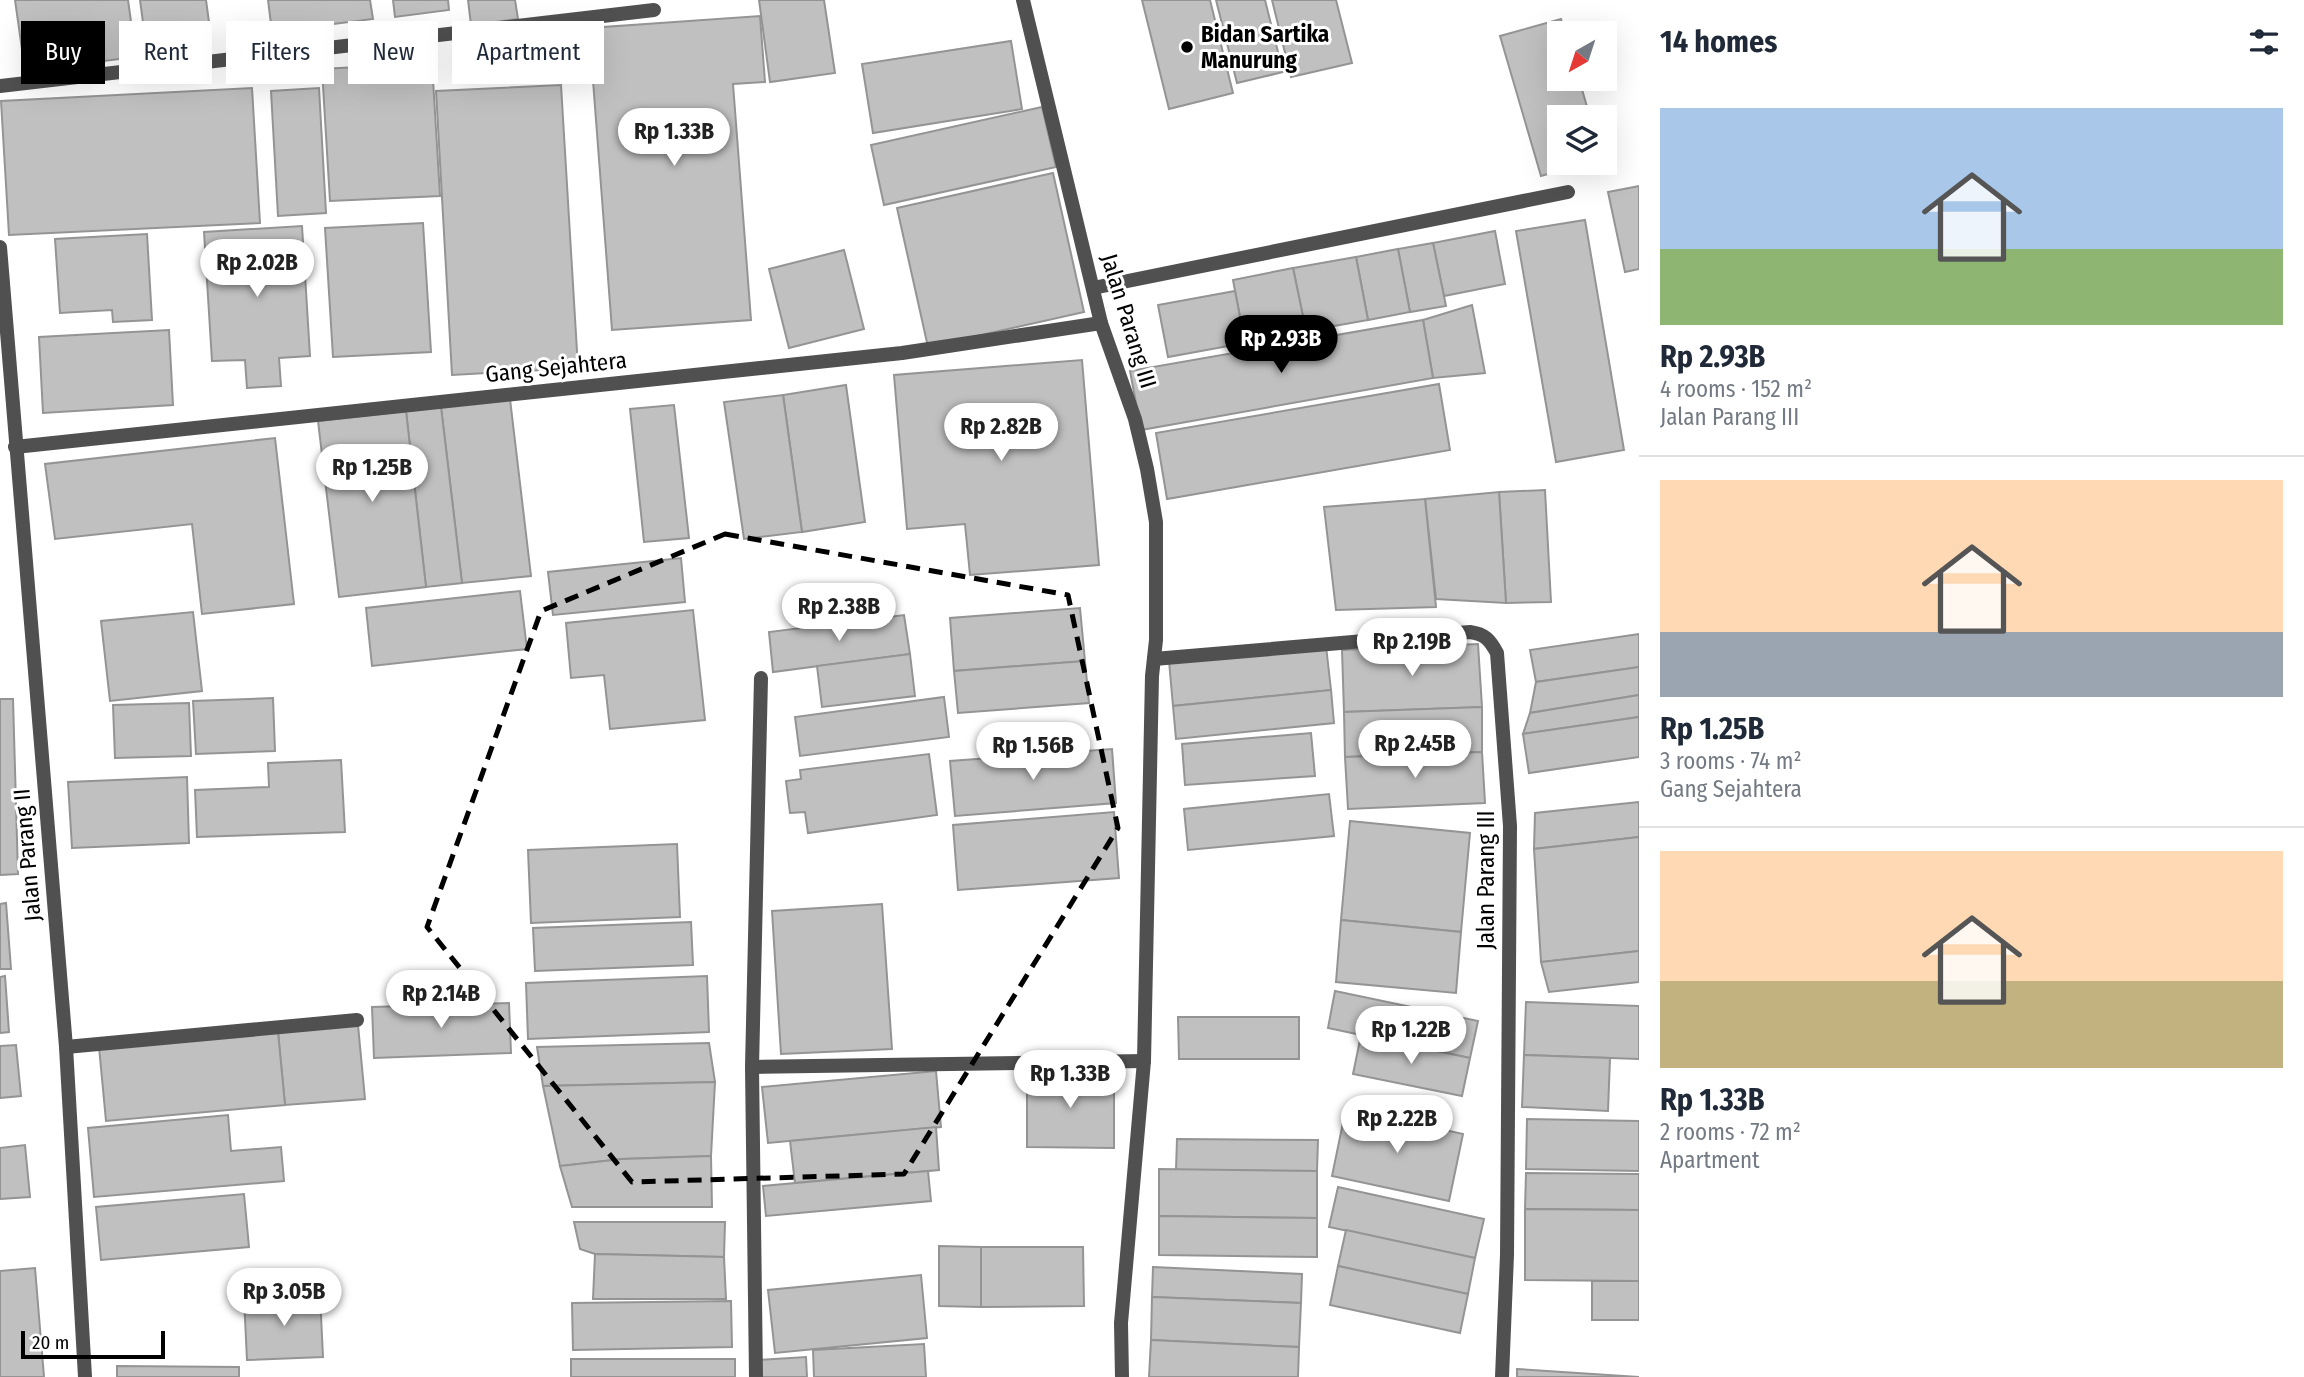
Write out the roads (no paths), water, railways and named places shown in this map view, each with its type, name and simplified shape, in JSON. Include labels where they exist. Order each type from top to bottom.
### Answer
[{"type":"street","name":"Jalan Parang III","points":[[1023,0],[1101,323],[1135,419],[1156,522],[1157,606],[1152,676],[1144,1061],[1121,1323],[1122,1377]]},
{"type":"street","points":[[0,86],[654,10]]},
{"type":"street","points":[[1093,288],[1568,192]]},
{"type":"street","name":"Jalan Parang II","points":[[0,247],[66,1047],[85,1377]]},
{"type":"street","name":"Gang Sejahtera","points":[[15,447],[902,353],[1101,323]]},
{"type":"street","name":"Jalan Parang III","points":[[1154,659],[1470,632],[1482,634],[1491,642],[1497,653],[1510,826],[1507,1255],[1502,1377]]},
{"type":"street","points":[[756,1377],[752,1068],[761,678]]},
{"type":"street","points":[[66,1047],[357,1020]]},
{"type":"street","points":[[752,1068],[1144,1061]]},
{"type":"place","name":"Bidan Sartika Manurung","points":[[1187,47]]}]
